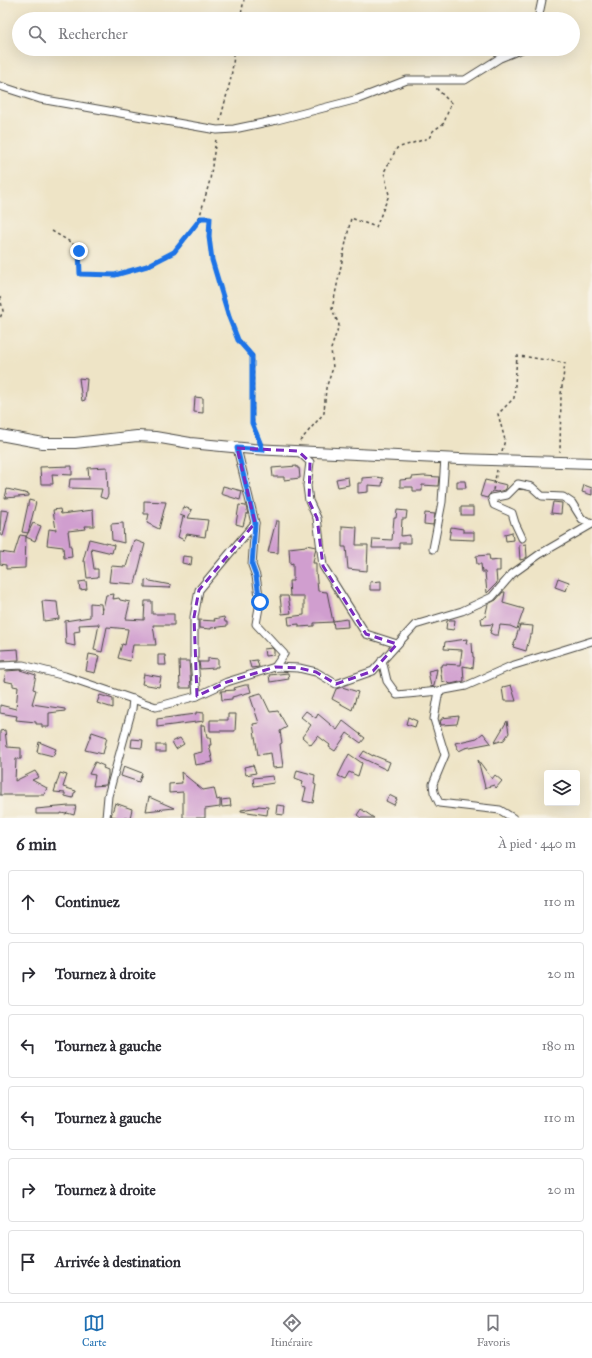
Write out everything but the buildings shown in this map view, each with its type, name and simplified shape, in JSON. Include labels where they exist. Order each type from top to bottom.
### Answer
[{"type":"main road","points":[[0,435],[43,443],[75,443],[137,436],[263,450],[592,463]]},
{"type":"street","points":[[539,12],[542,0]]},
{"type":"street","points":[[0,86],[40,99],[217,130],[234,129],[277,120],[358,99],[407,80],[465,80],[505,56]]},
{"type":"street","points":[[237,448],[255,523],[252,565],[256,576],[260,602],[256,624],[284,654],[275,667]]},
{"type":"street","points":[[298,451],[310,462],[308,486],[309,501],[317,518],[323,566],[366,634],[397,644]]},
{"type":"street","points":[[433,549],[442,502],[445,458]]},
{"type":"street","points":[[522,538],[512,513],[494,505],[492,498],[507,495],[518,484],[532,487],[542,496],[563,497],[572,503],[582,519],[592,524]]},
{"type":"street","points":[[197,696],[194,659],[194,617],[199,590],[255,523]]},
{"type":"street","points":[[0,666],[23,665],[64,676],[156,707],[197,696],[227,682],[275,667],[299,668],[316,672],[336,684],[373,671],[415,625],[462,611],[492,597],[512,574],[540,554],[592,524]]},
{"type":"street","points":[[382,660],[387,681],[397,695],[439,691],[466,686],[511,666],[592,641]]},
{"type":"street","points":[[439,691],[434,718],[446,755],[434,784],[434,792],[438,803],[500,810],[513,818]]},
{"type":"street","points":[[106,818],[108,796],[132,709],[133,699]]},
{"type":"path","points":[[241,12],[244,0]]},
{"type":"path","points":[[298,451],[300,441],[324,412],[326,388],[333,368],[331,349],[339,325],[332,309],[351,218],[376,227],[389,195],[384,172],[397,148],[429,138],[433,131],[444,123],[451,103],[429,81]]},
{"type":"path","points":[[52,231],[72,243],[79,251],[80,274],[115,275],[147,266],[174,252],[201,218],[210,218],[209,237],[212,260],[229,317],[238,340],[252,356],[252,423],[263,450]]},
{"type":"path","points":[[0,297],[4,311],[0,318]]},
{"type":"path","points":[[492,498],[498,460],[505,440],[498,414],[514,398],[517,356],[528,356],[565,363],[561,394],[559,440],[561,462]]},
{"type":"highlighted area","points":[[237,448],[298,451],[310,462],[309,501],[317,518],[323,566],[366,634],[397,644],[373,671],[336,684],[316,672],[299,668],[275,667],[227,682],[197,696],[194,617],[199,590],[255,523]]},
{"type":"route","points":[[79,251],[80,274],[115,275],[147,266],[174,252],[201,218],[210,218],[209,237],[212,260],[229,317],[238,340],[252,356],[252,423],[263,450],[237,448],[255,523],[252,565],[256,576],[260,602]]}]
